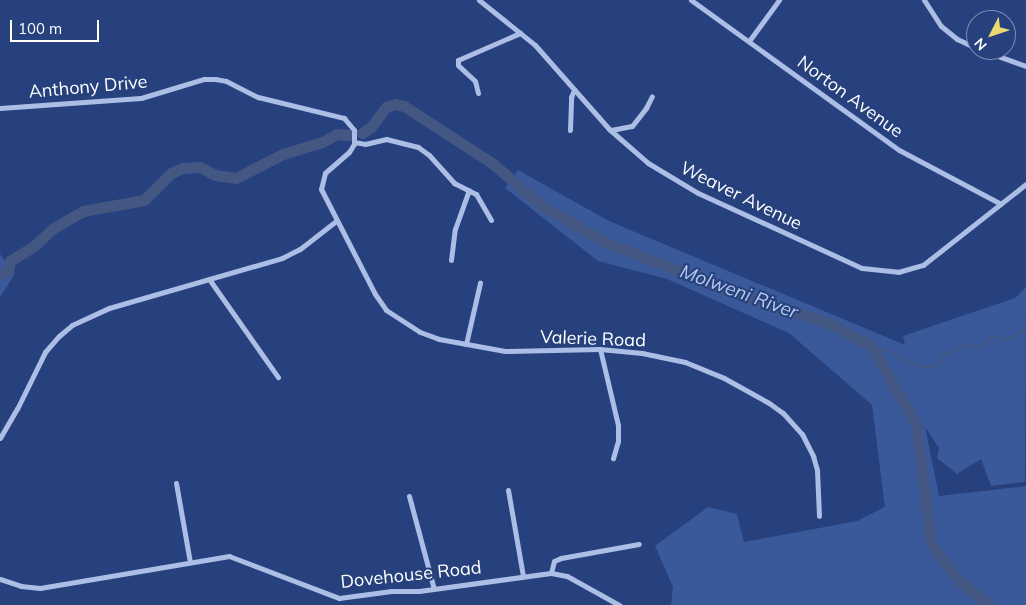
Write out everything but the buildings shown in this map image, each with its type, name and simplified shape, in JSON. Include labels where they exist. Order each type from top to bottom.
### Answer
[{"type":"street","name":"Weaver Avenue","points":[[479,0],[547,58],[610,130],[648,163],[698,193],[854,264],[874,271],[898,272],[930,262],[1026,184]]},
{"type":"street","name":"Norton Avenue","points":[[692,0],[904,153],[1001,204]]},
{"type":"street","points":[[749,41],[779,0]]},
{"type":"street","points":[[924,0],[941,26],[957,39],[966,43]]},
{"type":"street","points":[[478,94],[475,81],[458,66],[458,60],[520,33]]},
{"type":"street","points":[[1009,60],[1026,66]]},
{"type":"street","name":"Anthony Drive","points":[[0,108],[141,98],[204,79],[214,79],[226,81],[258,97],[340,116],[352,126],[354,142]]},
{"type":"street","points":[[570,130],[571,97],[574,90]]},
{"type":"street","points":[[610,130],[632,126],[646,108],[652,96]]},
{"type":"street","points":[[0,438],[17,409],[45,352],[69,328],[109,308],[291,254],[336,221],[322,195],[321,181],[329,167],[349,152],[354,142],[366,144],[386,139],[418,147],[429,155],[454,183],[478,196],[491,220]]},
{"type":"street","points":[[451,260],[454,235],[469,190]]},
{"type":"street","name":"Valerie Road","points":[[336,221],[384,308],[424,334],[505,351],[600,349],[649,354],[695,366],[738,385],[783,413],[802,434],[813,456],[819,478],[819,516]]},
{"type":"street","points":[[209,279],[278,377]]},
{"type":"street","points":[[466,344],[480,283]]},
{"type":"street","points":[[600,349],[618,426],[618,441],[613,458]]},
{"type":"street","points":[[176,483],[190,562]]},
{"type":"street","points":[[508,490],[524,576]]},
{"type":"street","points":[[409,496],[434,589]]},
{"type":"street","points":[[551,573],[553,563],[558,558],[639,544]]},
{"type":"street","name":"Dovehouse Road","points":[[0,579],[21,586],[40,588],[232,556],[322,594],[339,598],[386,591],[434,589],[551,573],[567,576],[619,605]]},
{"type":"shaded area","points":[[518,170],[609,221],[905,345],[903,336],[1015,298],[1026,287],[1025,482],[991,486],[981,459],[957,474],[937,458],[939,448],[925,427],[939,496],[1026,486],[1026,605],[671,605],[673,587],[655,546],[708,507],[737,514],[744,542],[857,521],[885,507],[872,405],[789,333],[667,279],[598,261],[505,188]]},
{"type":"shaded area","points":[[0,254],[15,274],[0,297]]},
{"type":"waterway","name":"Molweni River","points":[[362,133],[371,127],[386,107],[396,104],[404,106],[492,163],[542,206],[605,242],[740,295],[829,323],[871,346],[916,424],[931,544],[961,583],[989,605]]},
{"type":"waterway","name":"Molweni River","points":[[0,274],[8,271],[10,261],[34,246],[52,229],[83,211],[144,200],[171,173],[182,168],[200,167],[215,175],[236,178],[283,154],[322,142],[337,134],[349,135]]},
{"type":"waterway","points":[[871,346],[889,352],[909,363],[925,367],[938,366],[945,354],[960,347],[965,345],[977,348],[987,342],[993,335],[1003,341],[1023,331],[1026,326]]}]
